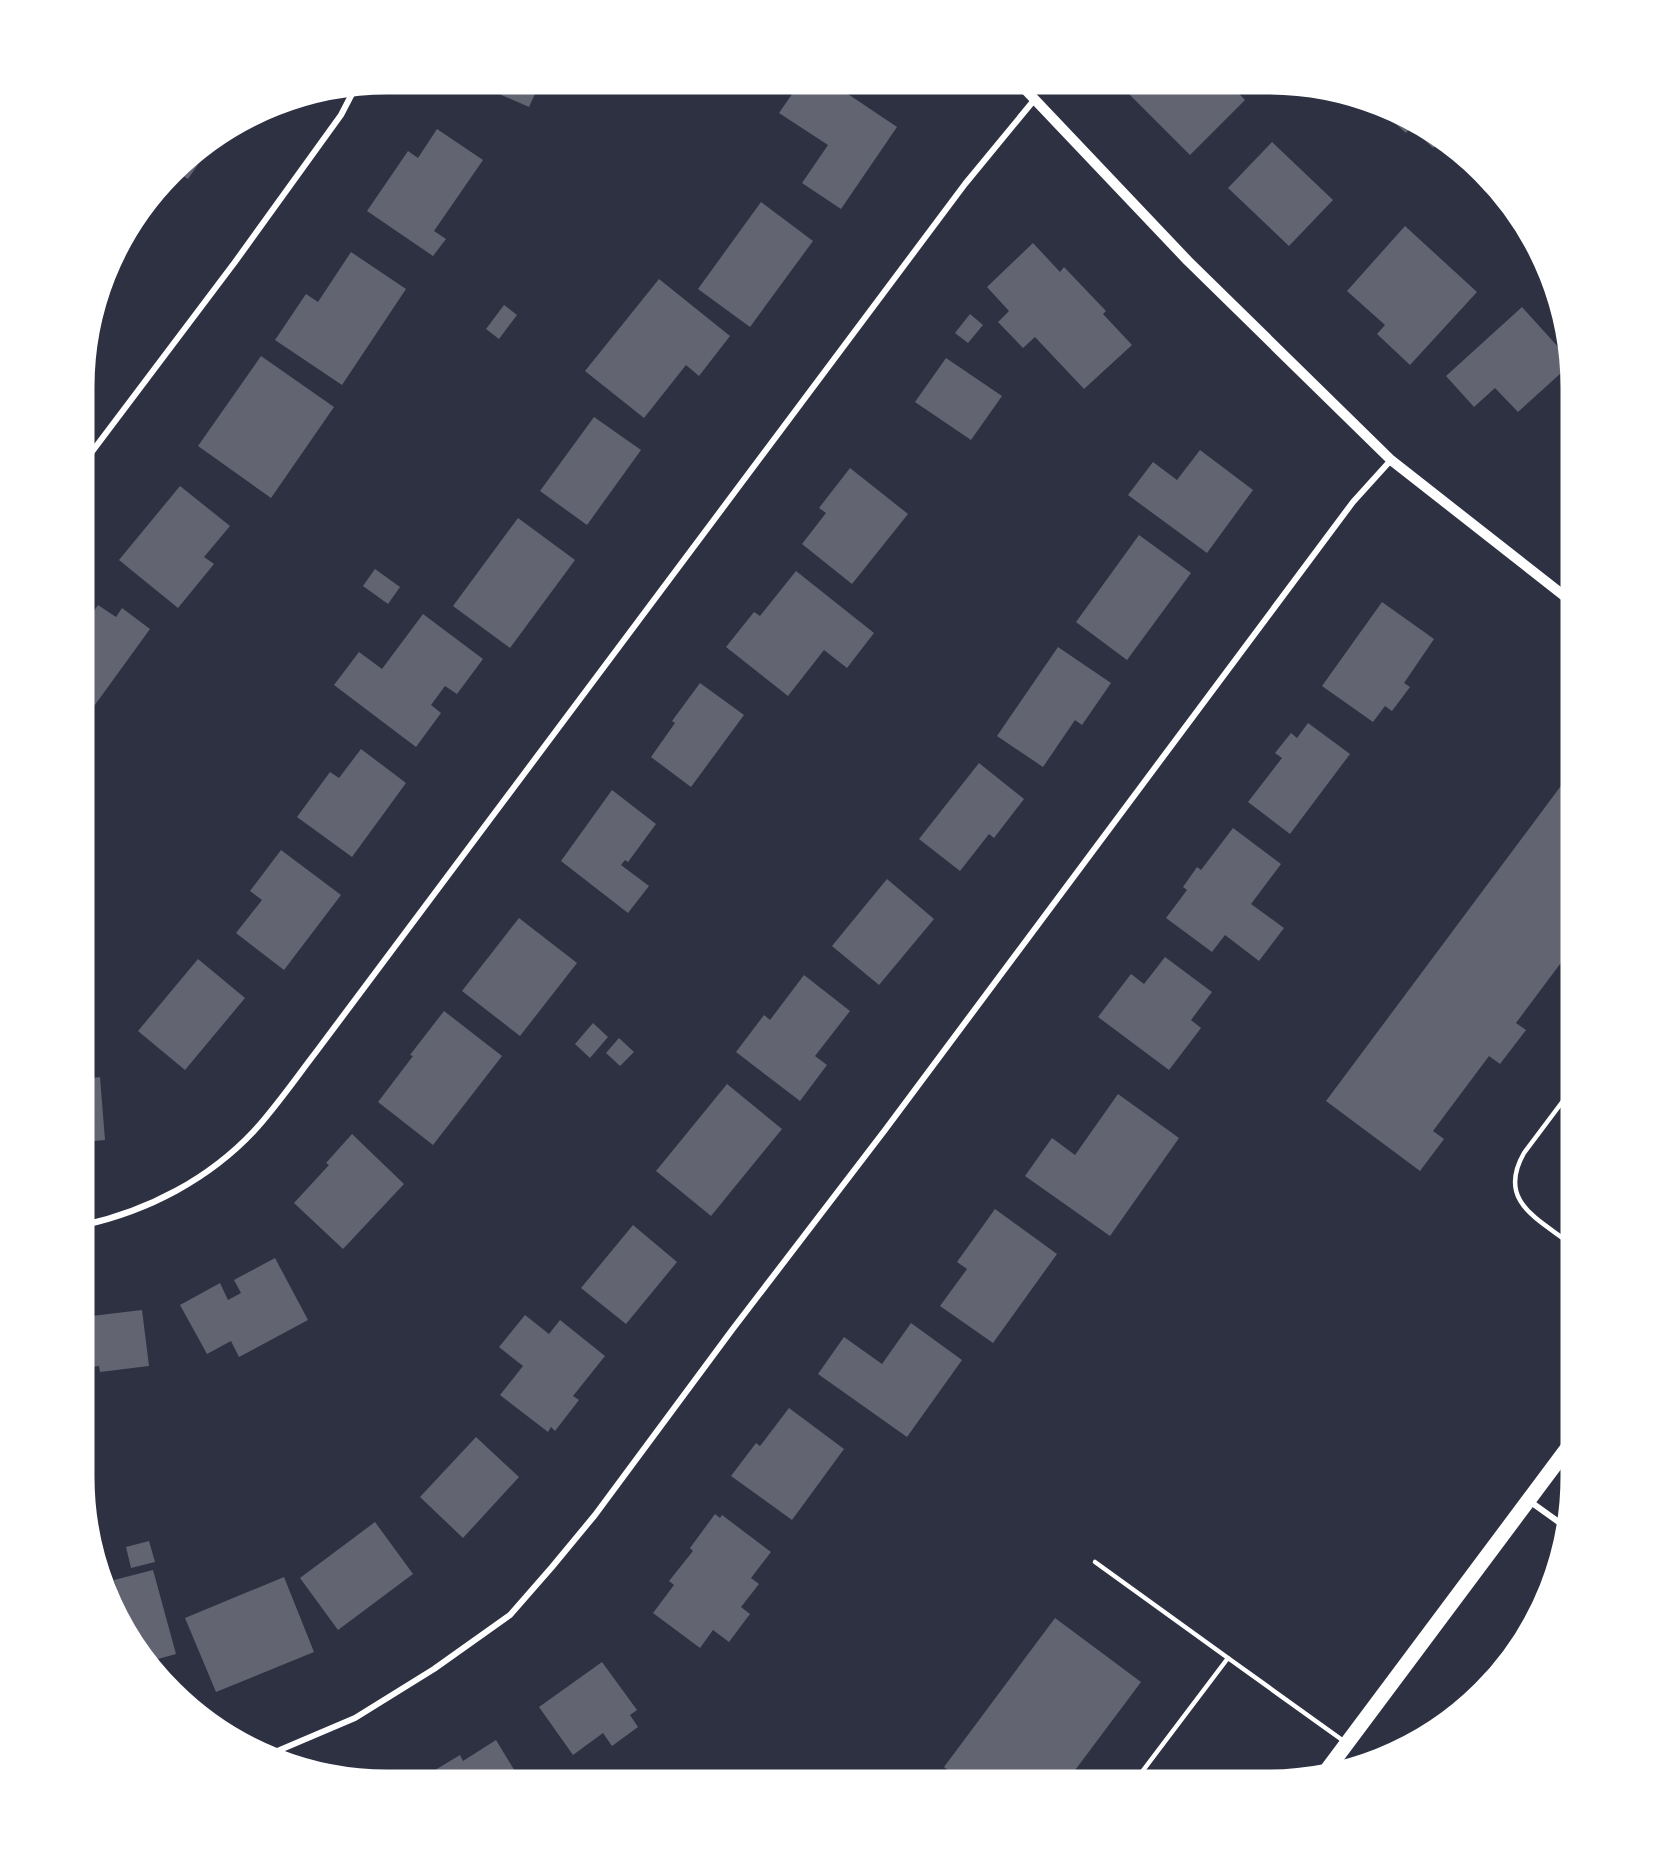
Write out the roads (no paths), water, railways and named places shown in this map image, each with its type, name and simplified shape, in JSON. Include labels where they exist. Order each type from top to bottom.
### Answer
[{"type":"main road","points":[[1331,1764],[1562,1455]]},
{"type":"street","points":[[1029,93],[1188,261],[1391,460],[1562,594]]},
{"type":"street","points":[[93,450],[235,262],[342,115],[352,96]]},
{"type":"street","points":[[93,1223],[122,1215],[177,1191],[226,1158],[255,1130],[316,1052],[965,184],[1035,99]]},
{"type":"street","points":[[279,1751],[355,1718],[434,1669],[510,1615],[552,1567],[595,1515],[885,1130],[1353,502],[1391,460]]},
{"type":"street","points":[[1528,1500],[1558,1522]]},
{"type":"lane","points":[[1562,1102],[1524,1153],[1517,1165],[1515,1179],[1516,1192],[1521,1206],[1562,1237]]},
{"type":"lane","points":[[1095,1562],[1346,1743]]},
{"type":"lane","points":[[1143,1771],[1228,1658]]}]
